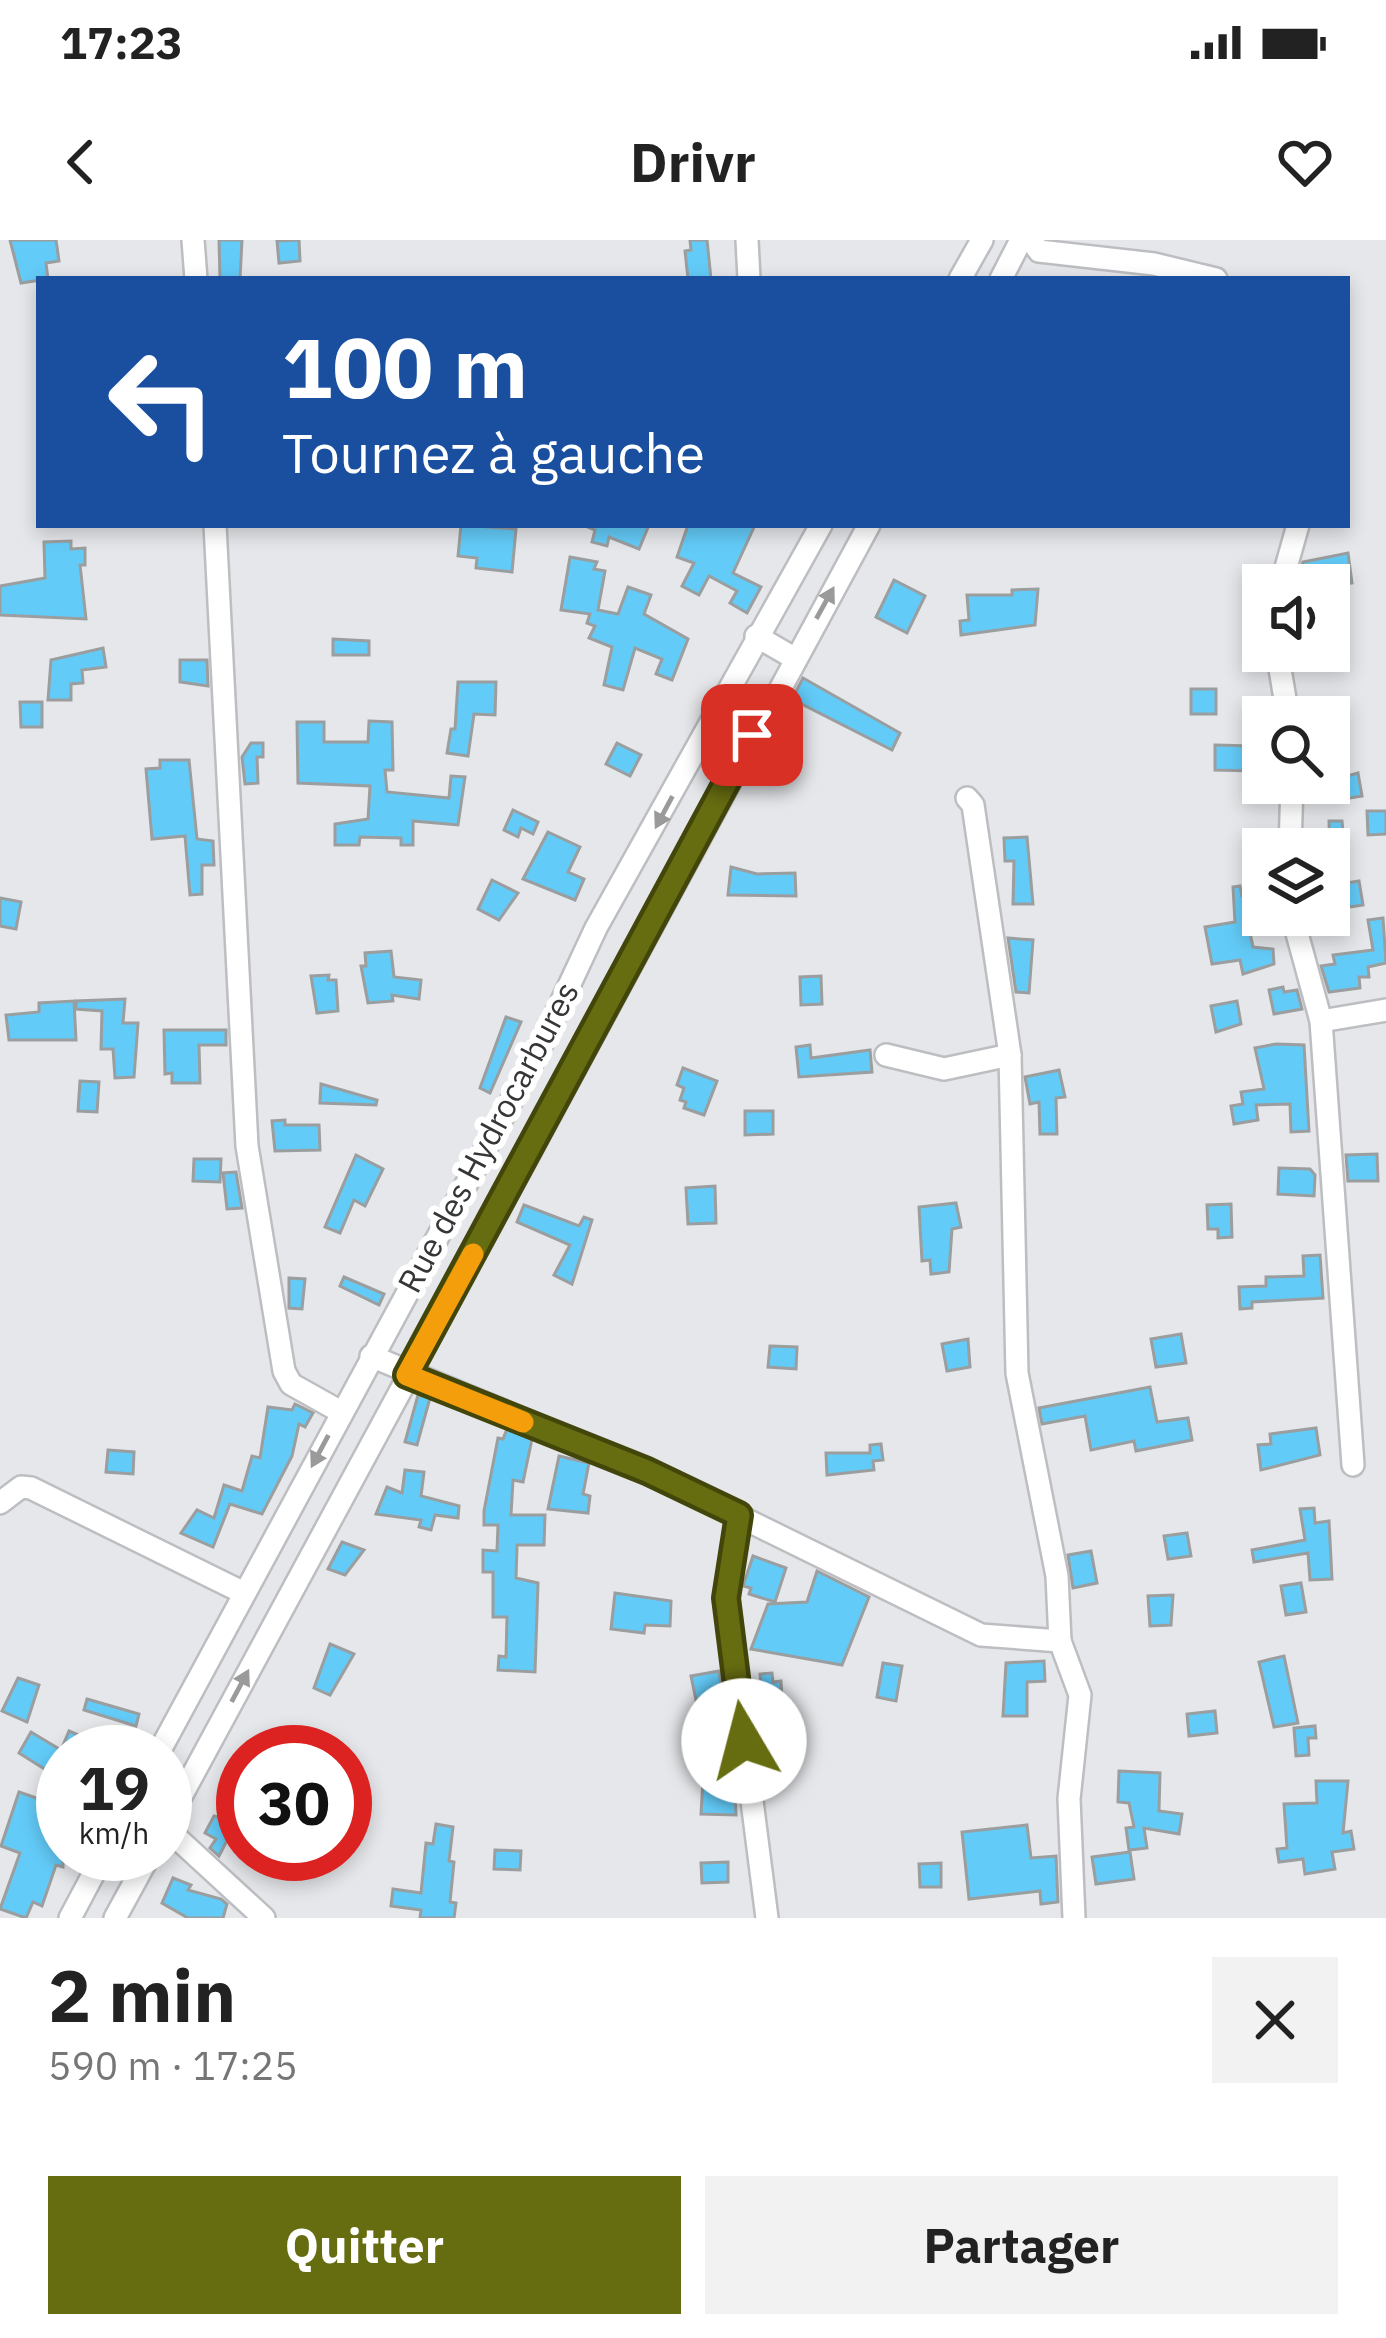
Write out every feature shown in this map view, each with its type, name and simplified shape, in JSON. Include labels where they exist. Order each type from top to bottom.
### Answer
[{"type":"street","points":[[194,240],[196,276]]},
{"type":"street","points":[[747,240],[749,276]]},
{"type":"street","points":[[962,276],[982,240]]},
{"type":"street","points":[[1003,276],[1021,240]]},
{"type":"street","points":[[1031,240],[1039,251],[1154,264],[1204,276]]},
{"type":"street","points":[[215,528],[247,1146],[284,1371],[290,1384],[341,1412]]},
{"type":"street","name":"Rue des Hydrocarbures","points":[[173,1725],[756,636],[818,528]]},
{"type":"street","points":[[192,1776],[866,528]]},
{"type":"street","points":[[1287,564],[1297,528]]},
{"type":"street","points":[[756,636],[794,658]]},
{"type":"street","points":[[968,798],[974,805],[1010,1055],[1017,1373],[1057,1576],[1060,1641],[1079,1695],[1069,1798],[1074,1918]]},
{"type":"street","points":[[1298,936],[1321,1021],[1353,1466]]},
{"type":"street","points":[[1321,1021],[1386,1010]]},
{"type":"street","points":[[886,1055],[944,1069],[1010,1055]]},
{"type":"street","points":[[371,1356],[407,1375],[647,1471],[981,1635],[1060,1641]]},
{"type":"street","points":[[0,1503],[21,1487],[31,1488],[244,1593]]},
{"type":"street","points":[[739,1515],[726,1598],[757,1829],[757,1876],[767,1918]]},
{"type":"street","points":[[192,1851],[264,1918]]},
{"type":"street","points":[[70,1918],[90,1881]]},
{"type":"street","points":[[115,1918],[135,1881]]},
{"type":"building","points":[[10,240],[56,240],[59,261],[46,263],[48,276],[21,283]]},
{"type":"building","points":[[219,240],[242,240],[240,276],[220,276]]},
{"type":"building","points":[[299,240],[300,261],[279,263],[277,241]]},
{"type":"building","points":[[690,240],[707,240],[711,276],[688,276],[685,251],[691,250]]},
{"type":"building","points":[[461,528],[516,529],[512,572],[476,568],[477,558],[458,556]]},
{"type":"building","points":[[590,528],[648,528],[639,549],[609,537],[607,546],[592,542],[595,530]]},
{"type":"building","points":[[687,528],[754,528],[733,573],[761,587],[747,613],[730,603],[737,591],[709,576],[699,595],[682,586],[694,563],[677,557]]},
{"type":"building","points":[[71,541],[71,549],[85,548],[85,565],[80,565],[86,619],[0,615],[0,586],[45,578],[44,542]]},
{"type":"building","points":[[1348,553],[1349,564],[1303,564]]},
{"type":"building","points":[[570,557],[597,562],[594,569],[605,571],[598,610],[618,614],[628,587],[651,595],[644,614],[688,639],[672,680],[656,674],[662,659],[635,648],[623,690],[604,685],[612,647],[589,638],[595,626],[587,623],[590,614],[561,610]]},
{"type":"building","points":[[894,580],[925,596],[907,633],[876,617]]},
{"type":"building","points":[[1038,589],[1035,625],[961,635],[960,621],[969,620],[967,595],[1012,595],[1012,590]]},
{"type":"building","points":[[333,639],[369,641],[369,655],[333,655]]},
{"type":"building","points":[[103,648],[106,667],[82,670],[83,683],[71,684],[71,700],[48,700],[51,660]]},
{"type":"building","points":[[180,660],[207,660],[208,686],[180,682]]},
{"type":"building","points":[[803,678],[900,733],[892,750],[792,699]]},
{"type":"building","points":[[458,682],[496,682],[495,715],[474,714],[468,756],[447,753],[451,729],[455,729]]},
{"type":"building","points":[[1191,689],[1216,689],[1216,714],[1191,714]]},
{"type":"building","points":[[20,702],[42,702],[42,727],[21,727]]},
{"type":"building","points":[[369,721],[392,722],[393,770],[385,770],[387,792],[449,798],[451,776],[465,777],[458,825],[413,821],[413,845],[401,845],[401,838],[360,837],[359,845],[335,845],[335,824],[368,819],[370,786],[298,783],[297,722],[324,722],[324,742],[368,742]]},
{"type":"building","points":[[251,743],[263,743],[263,757],[257,757],[258,783],[245,784],[242,757]]},
{"type":"building","points":[[617,743],[641,755],[630,776],[606,764]]},
{"type":"building","points":[[1215,745],[1242,746],[1242,771],[1215,770]]},
{"type":"building","points":[[160,760],[189,760],[197,839],[213,841],[214,865],[202,865],[202,894],[190,895],[185,836],[152,839],[146,769],[160,768]]},
{"type":"building","points":[[1358,773],[1362,796],[1350,798],[1350,775]]},
{"type":"building","points":[[513,810],[538,822],[533,834],[521,828],[518,837],[504,830]]},
{"type":"building","points":[[1367,811],[1386,811],[1386,834],[1368,835]]},
{"type":"building","points":[[1329,821],[1342,821],[1343,828],[1329,828]]},
{"type":"building","points":[[548,832],[580,847],[568,872],[584,879],[575,900],[523,879]]},
{"type":"building","points":[[1027,837],[1033,904],[1013,904],[1014,861],[1005,861],[1004,838]]},
{"type":"building","points":[[731,867],[757,874],[795,873],[796,896],[728,895]]},
{"type":"building","points":[[492,880],[518,893],[499,920],[478,909]]},
{"type":"building","points":[[1359,881],[1363,905],[1350,907],[1350,882]]},
{"type":"building","points":[[1240,886],[1242,896],[1242,936],[1251,936],[1253,947],[1273,949],[1274,964],[1243,974],[1240,960],[1212,964],[1205,927],[1235,922],[1233,887]]},
{"type":"building","points":[[0,898],[21,902],[16,929],[0,926]]},
{"type":"building","points":[[1383,918],[1386,963],[1368,967],[1369,977],[1359,977],[1360,988],[1329,992],[1321,966],[1335,964],[1333,955],[1373,950],[1368,920]]},
{"type":"building","points":[[1008,938],[1033,940],[1029,993],[1016,992]]},
{"type":"building","points":[[391,951],[394,977],[421,980],[419,999],[392,995],[393,1001],[368,1003],[361,966],[366,966],[365,953]]},
{"type":"building","points":[[329,975],[328,980],[336,980],[338,1011],[317,1013],[311,976]]},
{"type":"building","points":[[821,976],[822,1004],[801,1005],[800,977]]},
{"type":"building","points":[[1283,987],[1284,992],[1297,990],[1302,1009],[1274,1014],[1269,990]]},
{"type":"building","points":[[125,999],[123,1023],[138,1023],[134,1077],[115,1078],[113,1049],[101,1049],[102,1011],[76,1009],[76,1001]]},
{"type":"building","points":[[74,1001],[76,1040],[9,1040],[6,1015],[39,1012],[39,1003]]},
{"type":"building","points":[[1237,1001],[1241,1024],[1216,1032],[1211,1006]]},
{"type":"building","points":[[506,1017],[521,1022],[490,1093],[480,1088]]},
{"type":"building","points":[[164,1030],[226,1030],[226,1045],[199,1045],[200,1083],[172,1083],[172,1073],[165,1074]]},
{"type":"building","points":[[810,1045],[811,1058],[870,1050],[872,1072],[799,1077],[796,1047]]},
{"type":"building","points":[[1304,1045],[1309,1131],[1291,1132],[1290,1104],[1256,1105],[1258,1120],[1234,1124],[1231,1106],[1243,1104],[1241,1092],[1264,1089],[1255,1048]]},
{"type":"building","points":[[683,1068],[717,1081],[704,1115],[684,1108],[686,1102],[680,1100],[684,1088],[677,1085]]},
{"type":"building","points":[[1059,1070],[1065,1097],[1056,1098],[1057,1134],[1040,1134],[1039,1102],[1030,1104],[1025,1077]]},
{"type":"building","points":[[80,1081],[99,1082],[97,1112],[78,1111]]},
{"type":"building","points":[[321,1084],[377,1100],[376,1105],[320,1103]]},
{"type":"building","points":[[745,1111],[773,1111],[773,1134],[745,1135]]},
{"type":"building","points":[[285,1120],[285,1125],[319,1125],[320,1150],[275,1151],[272,1121]]},
{"type":"building","points":[[1377,1154],[1378,1181],[1348,1181],[1346,1155]]},
{"type":"building","points":[[356,1155],[383,1169],[365,1206],[354,1200],[340,1233],[325,1227]]},
{"type":"building","points":[[194,1159],[221,1159],[220,1182],[193,1181]]},
{"type":"building","points":[[1279,1168],[1310,1169],[1315,1175],[1314,1196],[1278,1194]]},
{"type":"building","points":[[236,1172],[242,1208],[227,1209],[223,1173]]},
{"type":"building","points":[[715,1186],[716,1223],[688,1224],[686,1188]]},
{"type":"building","points":[[956,1203],[961,1227],[952,1229],[949,1272],[931,1274],[930,1260],[922,1261],[919,1207]]},
{"type":"building","points":[[1231,1204],[1232,1237],[1218,1238],[1218,1229],[1208,1229],[1207,1205]]},
{"type":"building","points":[[524,1205],[579,1226],[584,1217],[592,1220],[572,1284],[554,1275],[570,1245],[517,1222]]},
{"type":"building","points":[[1320,1255],[1323,1298],[1252,1302],[1252,1308],[1240,1309],[1239,1287],[1266,1286],[1266,1277],[1304,1276],[1303,1256]]},
{"type":"building","points":[[344,1277],[384,1294],[379,1305],[340,1286]]},
{"type":"building","points":[[289,1278],[305,1279],[302,1309],[289,1308]]},
{"type":"building","points":[[1181,1334],[1186,1363],[1156,1367],[1151,1339]]},
{"type":"building","points":[[968,1339],[970,1367],[947,1371],[942,1344]]},
{"type":"building","points":[[770,1346],[797,1347],[796,1369],[768,1367]]},
{"type":"building","points":[[1150,1387],[1157,1422],[1188,1418],[1192,1440],[1136,1451],[1134,1441],[1091,1450],[1085,1416],[1042,1424],[1039,1408]]},
{"type":"building","points":[[418,1395],[430,1398],[417,1445],[405,1442]]},
{"type":"building","points":[[295,1404],[313,1413],[305,1427],[299,1424],[292,1456],[262,1514],[230,1504],[213,1547],[181,1533],[197,1510],[214,1518],[224,1485],[242,1491],[252,1456],[260,1458],[268,1407],[292,1410]]},
{"type":"building","points":[[1316,1428],[1320,1455],[1261,1470],[1258,1445],[1271,1444],[1270,1434]]},
{"type":"building","points":[[507,1429],[532,1439],[523,1482],[513,1480],[511,1515],[545,1515],[544,1545],[517,1545],[516,1578],[538,1583],[535,1672],[498,1670],[499,1656],[506,1657],[507,1617],[493,1617],[493,1572],[483,1572],[483,1550],[497,1551],[498,1525],[484,1525],[484,1511],[498,1438],[503,1439]]},
{"type":"building","points":[[881,1444],[883,1460],[873,1461],[874,1470],[827,1475],[826,1453],[870,1453],[870,1445]]},
{"type":"building","points":[[108,1450],[134,1452],[133,1474],[106,1472]]},
{"type":"building","points":[[559,1456],[589,1463],[583,1494],[590,1496],[588,1513],[548,1509]]},
{"type":"building","points":[[405,1470],[424,1472],[421,1496],[459,1506],[458,1518],[435,1515],[431,1530],[419,1527],[421,1520],[376,1514],[387,1487],[402,1493]]},
{"type":"building","points":[[1314,1508],[1315,1523],[1329,1521],[1332,1579],[1310,1580],[1308,1553],[1254,1562],[1252,1550],[1305,1540],[1300,1509]]},
{"type":"building","points":[[1187,1533],[1191,1556],[1168,1559],[1164,1536]]},
{"type":"building","points":[[342,1542],[364,1550],[345,1575],[328,1569]]},
{"type":"building","points":[[1091,1551],[1097,1583],[1073,1588],[1068,1555]]},
{"type":"building","points":[[753,1556],[786,1568],[775,1602],[749,1594],[751,1588],[743,1586]]},
{"type":"building","points":[[817,1571],[869,1597],[842,1665],[751,1649],[768,1604],[807,1602]]},
{"type":"building","points":[[1301,1583],[1306,1612],[1286,1615],[1281,1586]]},
{"type":"building","points":[[615,1593],[671,1601],[670,1626],[645,1625],[644,1633],[611,1629]]},
{"type":"building","points":[[1173,1595],[1171,1625],[1150,1626],[1148,1596]]},
{"type":"building","points":[[330,1644],[354,1654],[330,1695],[314,1688]]},
{"type":"building","points":[[1284,1656],[1298,1723],[1274,1727],[1259,1662]]},
{"type":"building","points":[[1044,1661],[1045,1681],[1027,1682],[1027,1716],[1003,1716],[1006,1663]]},
{"type":"building","points":[[883,1663],[902,1666],[896,1701],[877,1697]]},
{"type":"building","points":[[719,1671],[723,1695],[696,1700],[691,1676]]},
{"type":"building","points":[[772,1673],[773,1682],[781,1681],[782,1698],[762,1700],[760,1674]]},
{"type":"building","points":[[18,1678],[39,1685],[27,1722],[2,1711]]},
{"type":"building","points":[[87,1699],[139,1714],[133,1725],[84,1710]]},
{"type":"building","points":[[1215,1711],[1217,1733],[1189,1736],[1187,1714]]},
{"type":"building","points":[[1315,1726],[1316,1738],[1308,1738],[1309,1755],[1296,1756],[1294,1728]]},
{"type":"building","points":[[31,1732],[36,1735],[36,1764],[19,1753]]},
{"type":"building","points":[[1119,1771],[1160,1773],[1159,1811],[1182,1814],[1179,1834],[1144,1828],[1147,1848],[1129,1850],[1126,1828],[1134,1827],[1129,1803],[1118,1802]]},
{"type":"building","points":[[703,1780],[735,1785],[736,1815],[701,1814]]},
{"type":"building","points":[[1316,1781],[1348,1781],[1343,1833],[1351,1831],[1354,1849],[1332,1852],[1335,1869],[1305,1874],[1303,1859],[1279,1862],[1277,1849],[1287,1848],[1284,1804],[1317,1803]]},
{"type":"building","points":[[19,1792],[36,1798],[36,1881],[51,1881],[42,1906],[33,1902],[26,1918],[0,1909],[20,1853],[1,1846]]},
{"type":"building","points":[[214,1816],[216,1816],[216,1839],[205,1833]]},
{"type":"building","points":[[436,1824],[453,1827],[449,1861],[454,1862],[450,1902],[456,1903],[454,1918],[420,1918],[421,1910],[391,1906],[393,1889],[421,1893],[426,1843],[433,1844]]},
{"type":"building","points":[[1027,1825],[1031,1858],[1056,1856],[1058,1902],[1041,1904],[1040,1891],[969,1899],[962,1832]]},
{"type":"building","points":[[495,1850],[521,1851],[520,1870],[494,1869]]},
{"type":"building","points":[[1130,1852],[1134,1879],[1096,1884],[1092,1857]]},
{"type":"building","points":[[728,1862],[728,1882],[702,1883],[701,1863]]},
{"type":"building","points":[[941,1863],[941,1887],[920,1887],[919,1864]]},
{"type":"building","points":[[172,1881],[181,1881],[191,1885],[188,1890],[227,1904],[223,1918],[188,1918],[162,1903]]},
{"type":"slow traffic","points":[[473,1254],[407,1375],[523,1422]]},
{"type":"route","points":[[744,1741],[726,1598],[739,1515],[647,1471],[407,1375],[752,735]]}]
